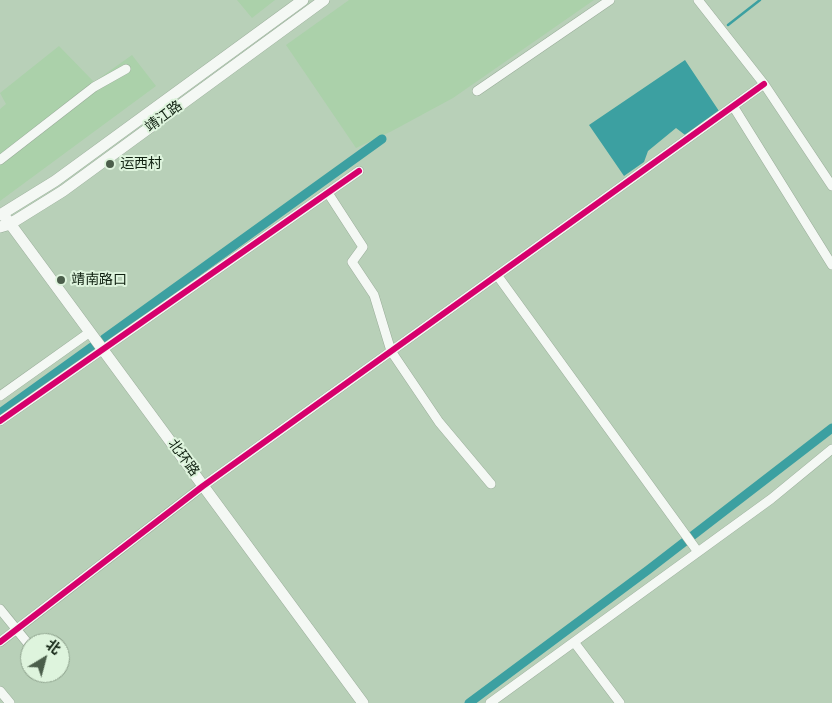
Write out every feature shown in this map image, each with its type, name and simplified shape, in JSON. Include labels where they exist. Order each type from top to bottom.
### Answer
[{"type":"main road","name":"靖江路","points":[[2,214],[55,181],[303,0]]},
{"type":"main road","name":"靖江路","points":[[5,226],[63,191],[324,0]]},
{"type":"main road","name":"北环路","points":[[2,214],[5,226],[90,332],[363,703]]},
{"type":"street","points":[[477,91],[610,0]]},
{"type":"street","points":[[698,0],[764,84],[832,186]]},
{"type":"street","points":[[0,160],[94,87],[126,69]]},
{"type":"street","points":[[0,642],[203,486],[764,84]]},
{"type":"street","points":[[733,106],[832,265]]},
{"type":"street","points":[[0,421],[359,171]]},
{"type":"street","points":[[328,193],[363,247],[352,262],[374,295],[391,351],[439,422],[491,484]]},
{"type":"street","points":[[497,276],[698,552]]},
{"type":"street","points":[[0,396],[90,332]]},
{"type":"street","points":[[490,703],[771,499],[832,449]]},
{"type":"street","points":[[0,609],[20,635]]},
{"type":"street","points":[[574,642],[620,703]]},
{"type":"street","points":[[0,691],[10,703]]},
{"type":"shaded area","points":[[237,0],[275,0],[252,18]]},
{"type":"shaded area","points":[[349,0],[594,0],[453,98],[356,148],[286,45]]},
{"type":"shaded area","points":[[59,46],[94,82],[132,55],[156,86],[0,201],[0,109],[6,104],[0,93]]},
{"type":"water","points":[[685,60],[721,114],[689,138],[676,128],[648,151],[644,162],[624,176],[589,125]]},
{"type":"waterway","points":[[728,25],[760,0]]},
{"type":"waterway","points":[[104,339],[382,139]]},
{"type":"waterway","points":[[0,413],[92,347]]},
{"type":"waterway","points":[[469,703],[648,570],[832,428]]},
{"type":"cycle path","points":[[0,642],[203,486],[764,84]]},
{"type":"cycle path","points":[[0,421],[359,171]]},
{"type":"place","name":"运西村","points":[[110,164]]},
{"type":"place","name":"靖南路口","points":[[61,280]]}]
